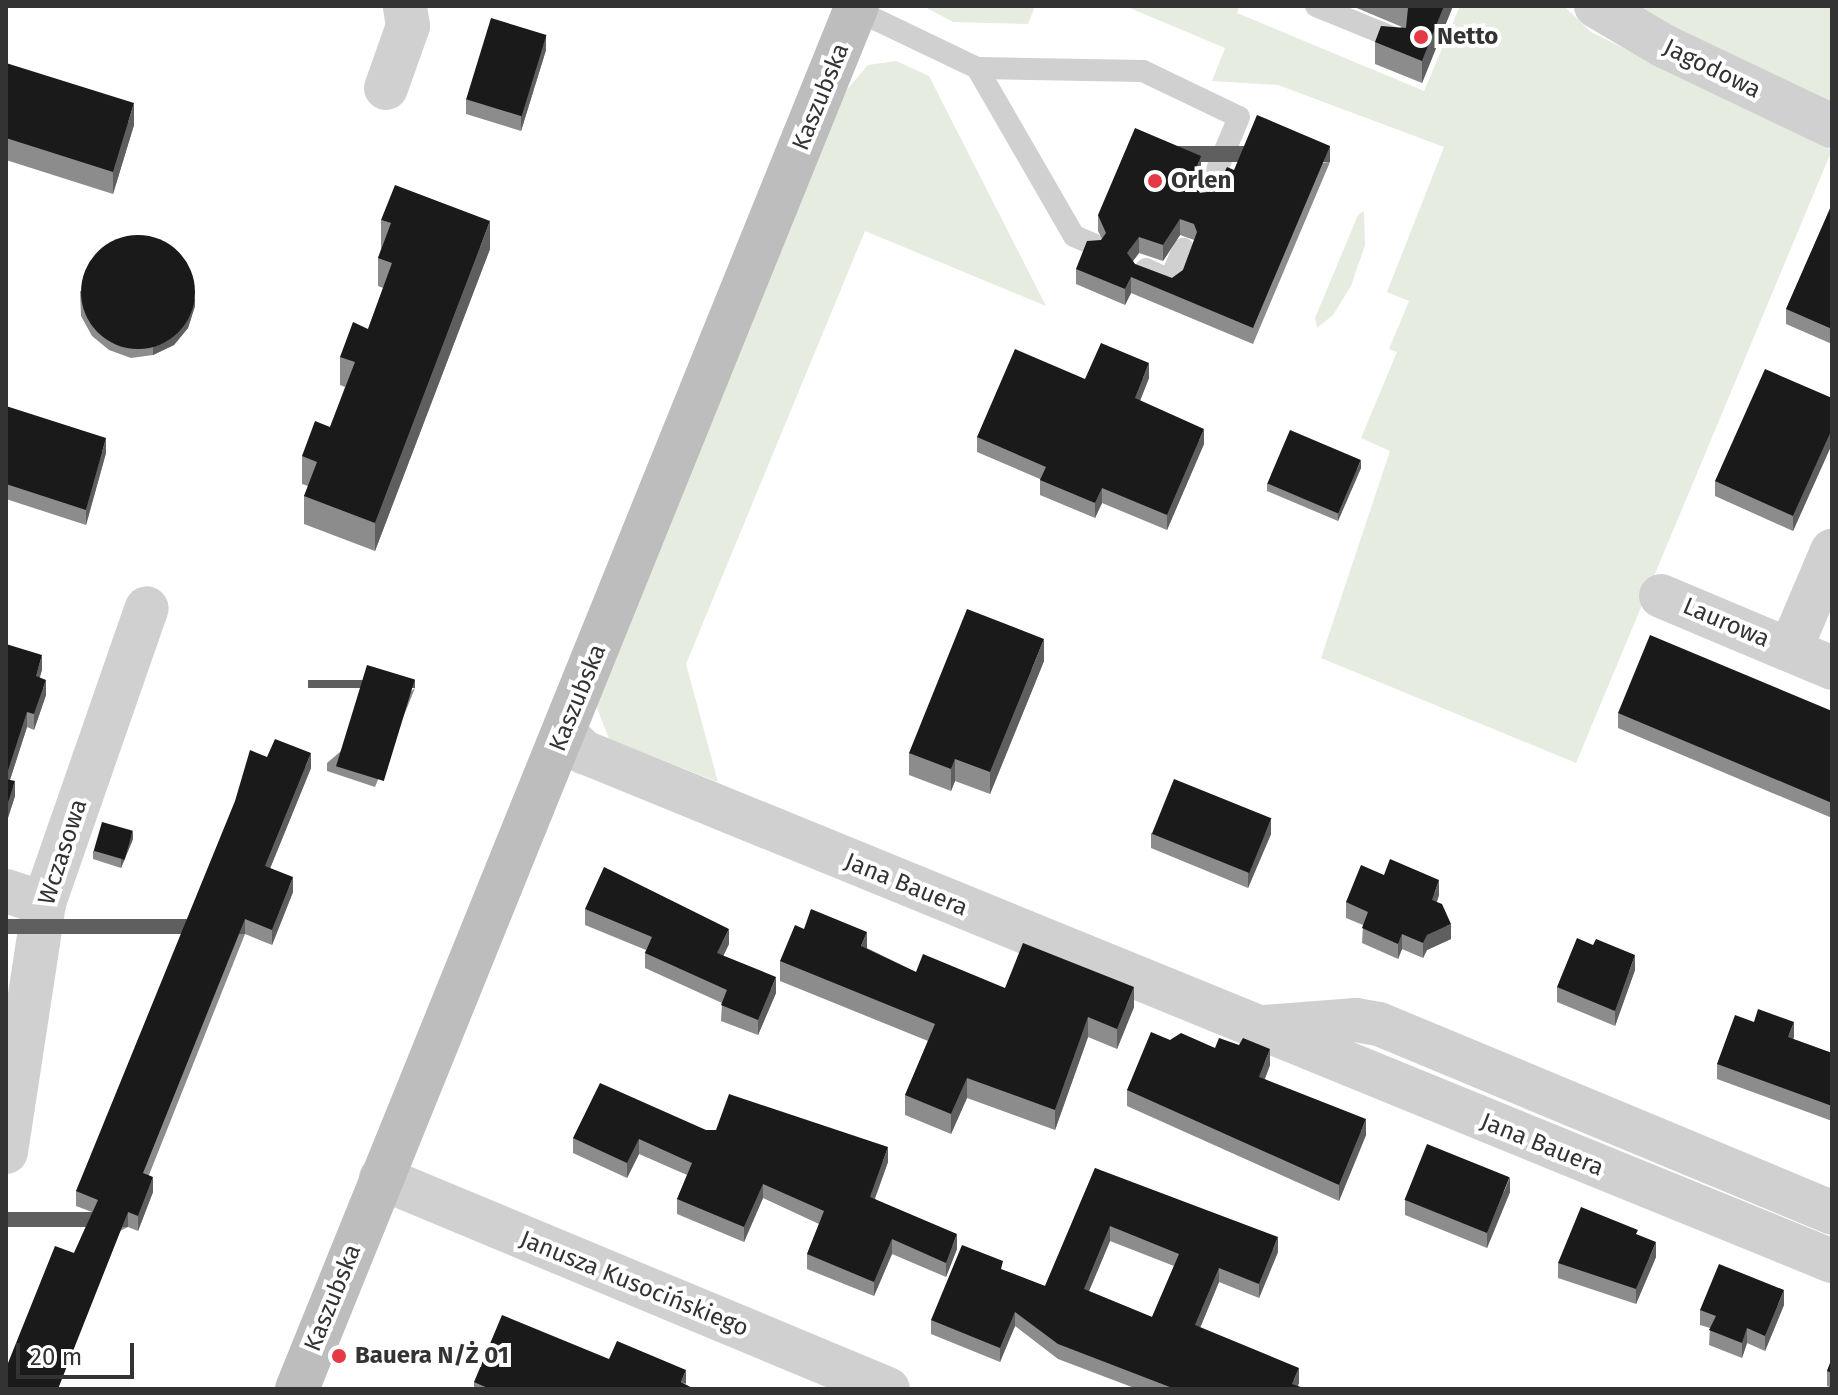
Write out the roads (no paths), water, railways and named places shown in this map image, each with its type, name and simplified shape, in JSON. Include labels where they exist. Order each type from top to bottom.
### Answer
[{"type":"main road","name":"Kaszubska","points":[[297,1389],[857,8]]},
{"type":"street","points":[[386,88],[408,26],[405,6]]},
{"type":"street","name":"Jagodowa","points":[[1596,6],[1664,46],[1832,126]]},
{"type":"street","name":"Laurowa","points":[[1790,650],[1823,598],[1832,551]]},
{"type":"street","name":"Laurowa","points":[[1661,596],[1832,668]]},
{"type":"street","name":"Wczasowa","points":[[6,1152],[25,897],[147,608]]},
{"type":"street","name":"Jana Bauera","points":[[564,733],[584,752],[1452,1108],[1827,1247]]},
{"type":"street","name":"Jana Bauera","points":[[1254,1027],[1356,1020],[1471,1062],[1832,1213]]},
{"type":"street","points":[[1452,1108],[1471,1062]]},
{"type":"street","name":"Janusza Kusocińskiego","points":[[381,1178],[888,1389]]},
{"type":"lane","points":[[1316,6],[1397,39]]},
{"type":"lane","points":[[857,8],[977,68],[1143,71],[1239,117],[1206,196]]},
{"type":"lane","points":[[977,68],[1074,236],[1093,244]]},
{"type":"lane","points":[[1141,267],[1170,280],[1183,249]]},
{"type":"place","name":"Netto","points":[[1421,37]]},
{"type":"place","name":"Orlen","points":[[1155,181]]},
{"type":"place","name":"Bauera N/Ż 01","points":[[339,1356]]}]
